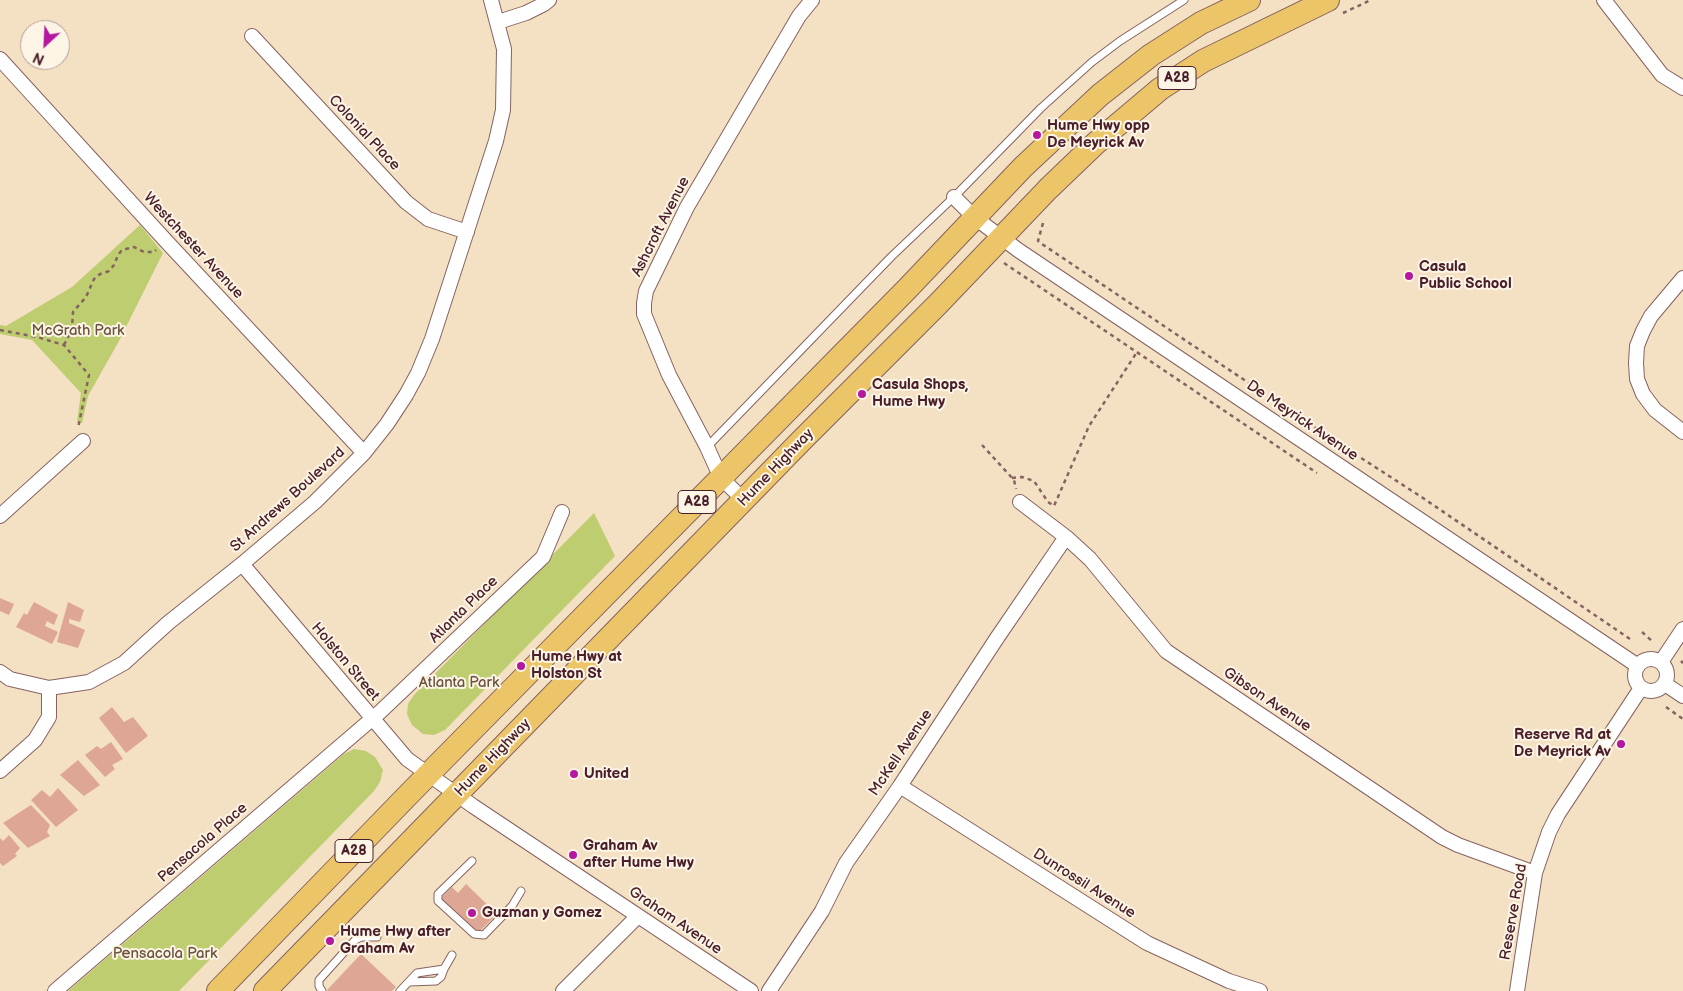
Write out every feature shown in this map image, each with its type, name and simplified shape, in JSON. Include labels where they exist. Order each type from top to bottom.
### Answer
[{"type":"highway","name":"A28","points":[[218,991],[908,288],[1023,167],[1100,95],[1151,54],[1202,23],[1249,0]]},
{"type":"highway","name":"Hume Highway","points":[[266,991],[1000,238],[1096,143],[1160,89],[1203,61],[1332,8]]},
{"type":"street","name":"St Andrews Boulevard","points":[[0,672],[10,679],[49,688],[89,682],[124,663],[168,623],[315,502],[364,453],[387,424],[418,373],[432,339],[496,141],[503,110],[504,49],[498,22],[490,0]]},
{"type":"street","points":[[498,22],[526,13],[549,0]]},
{"type":"street","name":"Ashcroft Avenue","points":[[745,501],[720,478],[669,375],[644,314],[644,303],[646,291],[687,208],[799,16],[812,0]]},
{"type":"street","points":[[1604,0],[1662,74],[1683,88]]},
{"type":"street","name":"Colonial Place","points":[[252,36],[406,202],[428,219],[467,232]]},
{"type":"street","name":"Westchester Avenue","points":[[0,59],[364,453]]},
{"type":"street","name":"De Meyrick Avenue","points":[[954,197],[974,217],[1000,238],[1638,666]]},
{"type":"street","points":[[1683,278],[1651,316],[1637,346],[1636,363],[1637,378],[1643,394],[1655,410],[1683,432]]},
{"type":"street","points":[[0,516],[80,444]]},
{"type":"street","name":"Gibson Avenue","points":[[1020,502],[1066,536],[1090,559],[1166,651],[1442,837],[1458,845],[1534,873]]},
{"type":"street","name":"Atlanta Place","points":[[372,719],[543,557],[562,512]]},
{"type":"street","name":"McKell Avenue","points":[[769,991],[822,911],[846,863],[900,786],[1066,536]]},
{"type":"street","name":"Holston Street","points":[[242,564],[406,759],[457,795]]},
{"type":"street","points":[[1661,662],[1683,629]]},
{"type":"street","points":[[1646,659],[1656,659],[1661,662],[1665,665],[1668,674],[1665,684],[1657,690],[1641,688],[1635,675],[1638,666],[1646,659]]},
{"type":"street","points":[[1665,684],[1683,696]]},
{"type":"street","points":[[0,771],[35,740],[49,717],[49,688]]},
{"type":"street","name":"Reserve Road","points":[[1517,991],[1534,873],[1549,832],[1558,814],[1641,688]]},
{"type":"street","name":"Pensacola Place","points":[[55,991],[372,719]]},
{"type":"street","name":"Dunrossil Avenue","points":[[900,786],[1147,943],[1229,981],[1260,991]]},
{"type":"street","name":"Graham Avenue","points":[[457,795],[751,991]]},
{"type":"street","points":[[563,991],[638,916]]},
{"type":"lane","points":[[706,447],[891,257],[1072,79],[1120,41],[1184,0]]},
{"type":"lane","points":[[472,861],[438,894],[438,901],[474,934],[484,935],[512,906],[521,891]]},
{"type":"lane","points":[[322,991],[319,986],[319,980],[355,940],[361,937],[377,938]]},
{"type":"lane","points":[[400,991],[418,974],[444,969],[452,955]]},
{"type":"path","points":[[1332,8],[1371,0]]},
{"type":"path","name":"De Meyrick Avenue","points":[[1045,220],[1041,226],[1038,241],[1423,498],[1633,641]]},
{"type":"path","points":[[64,345],[72,329],[73,312],[86,296],[94,279],[100,274],[108,272],[122,250],[134,247],[144,252],[154,252],[166,240]]},
{"type":"path","points":[[1004,262],[1317,473]]},
{"type":"path","points":[[0,330],[37,337],[64,345],[89,375],[78,422],[80,444]]},
{"type":"path","points":[[1012,478],[1022,477],[1034,481],[1048,502],[1054,506],[1089,426],[1137,352]]},
{"type":"path","points":[[982,445],[1014,480],[1020,502]]},
{"type":"path","points":[[1642,632],[1653,642]]},
{"type":"path","points":[[1666,707],[1683,719]]},
{"type":"green space","name":"McGrath Park","points":[[140,225],[163,253],[119,341],[88,396],[82,423],[77,422],[81,393],[32,340],[0,334],[0,325],[6,326],[72,287]]},
{"type":"green space","name":"Atlanta Park","points":[[594,513],[615,556],[445,730],[434,735],[423,734],[412,725],[407,714],[408,704],[414,695]]},
{"type":"green space","name":"Pensacola Park","points":[[354,749],[366,751],[375,757],[383,770],[380,782],[374,791],[179,991],[68,991],[344,754]]},
{"type":"building","points":[[0,598],[14,604],[9,615],[0,611]]},
{"type":"building","points":[[34,602],[58,615],[54,625],[47,621],[45,626],[58,632],[52,644],[16,627],[24,613],[27,615]]},
{"type":"building","points":[[68,602],[84,610],[80,622],[69,619],[69,623],[85,630],[78,648],[57,642]]},
{"type":"building","points":[[112,707],[124,722],[133,717],[148,736],[126,753],[99,718]]},
{"type":"building","points":[[111,742],[123,759],[112,765],[115,769],[105,777],[85,755],[97,746],[101,749]]},
{"type":"building","points":[[78,760],[100,785],[84,796],[60,775]]},
{"type":"building","points":[[58,788],[78,810],[56,827],[31,800],[42,790],[50,797]]},
{"type":"building","points":[[31,805],[50,825],[47,832],[50,836],[28,848],[3,823]]},
{"type":"building","points":[[9,835],[20,848],[15,854],[17,856],[3,866],[0,863],[0,838],[3,841]]},
{"type":"building","points":[[466,884],[497,914],[481,930],[475,930],[440,899],[452,887],[458,893]]},
{"type":"building","points":[[361,954],[396,987],[392,991],[328,991],[327,990]]},
{"type":"place","name":"Hume Hwy opp De Meyrick Av","points":[[1037,135]]},
{"type":"place","name":"Casula Public School","points":[[1409,276]]},
{"type":"place","name":"Casula Shops, Hume Hwy","points":[[862,394]]},
{"type":"place","name":"Hume Hwy at Holston St","points":[[521,666]]},
{"type":"place","name":"Reserve Rd at De Meyrick Av","points":[[1621,744]]},
{"type":"place","name":"United","points":[[574,774]]},
{"type":"place","name":"Graham Av after Hume Hwy","points":[[573,855]]},
{"type":"place","name":"Guzman y Gomez","points":[[472,913]]},
{"type":"place","name":"Hume Hwy after Graham Av","points":[[330,941]]}]
